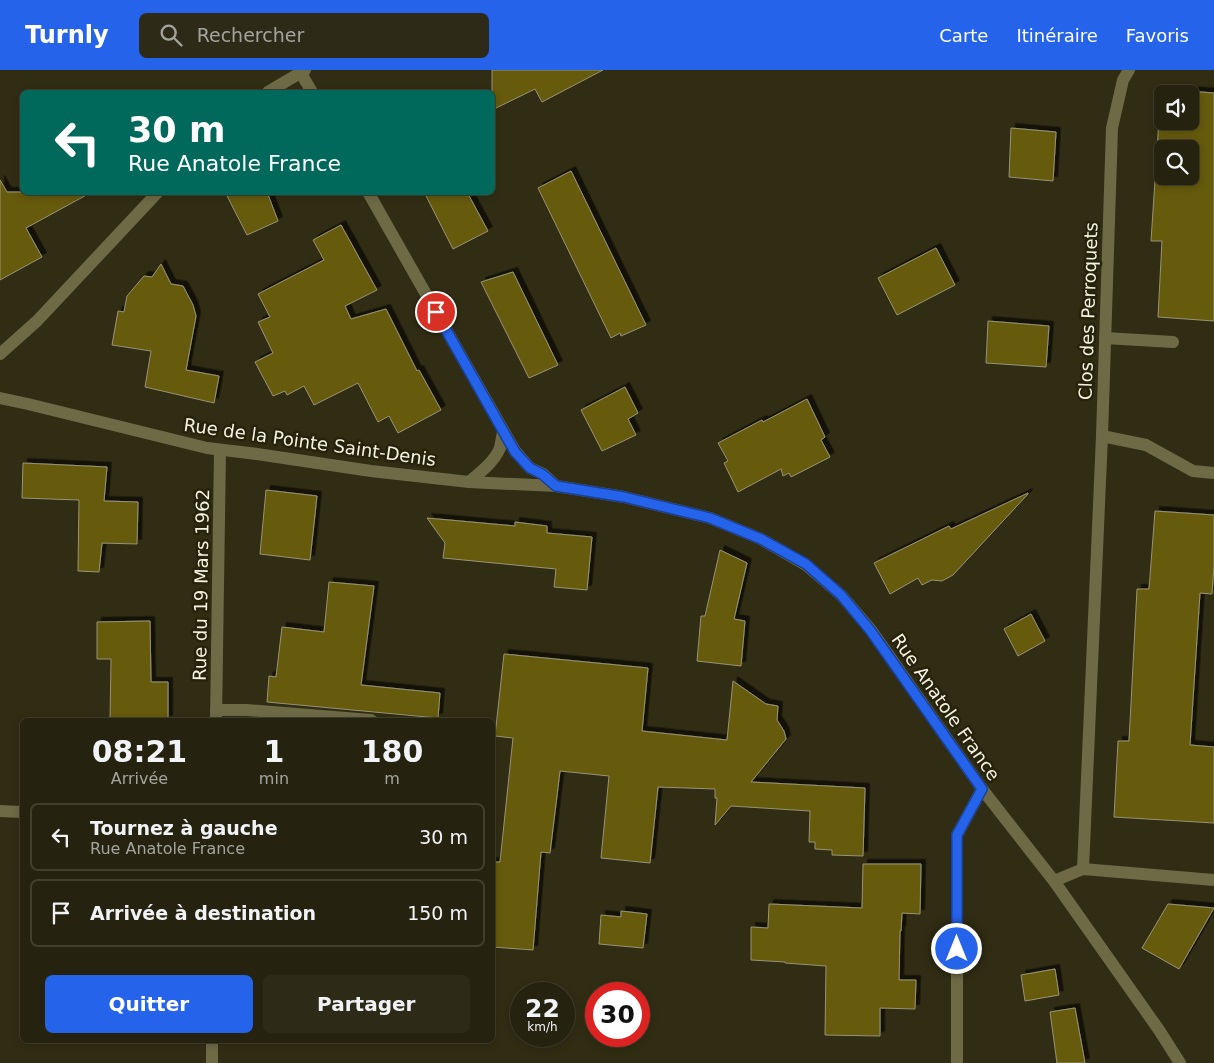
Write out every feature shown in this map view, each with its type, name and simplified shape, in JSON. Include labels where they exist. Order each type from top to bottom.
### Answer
[{"type":"street","name":"Clos des Perroquets","points":[[1083,870],[1102,436],[1112,128],[1123,80],[1129,70]]},
{"type":"street","points":[[271,90],[301,71],[311,90]]},
{"type":"street","points":[[0,354],[37,321],[155,195]]},
{"type":"street","name":"Rue Anatole France","points":[[370,195],[503,432],[515,452],[530,468],[542,474],[556,486],[624,497],[710,518],[761,539],[806,564],[841,595],[870,630],[982,789],[1054,881],[1159,1030],[1180,1063]]},
{"type":"street","points":[[1105,338],[1173,342]]},
{"type":"street","name":"Rue de la Pointe Saint-Denis","points":[[3,397],[207,448],[371,471],[470,482],[556,486]]},
{"type":"street","points":[[470,482],[493,460],[500,448],[503,432]]},
{"type":"street","points":[[1102,436],[1146,445],[1193,471],[1214,473]]},
{"type":"street","name":"Rue du 19 Mars 1962","points":[[216,715],[220,450]]},
{"type":"street","points":[[216,715],[247,710],[346,718]]},
{"type":"street","points":[[956,1063],[957,835],[982,789]]},
{"type":"street","points":[[0,811],[20,812]]},
{"type":"street","points":[[1054,881],[1083,870],[1214,880]]},
{"type":"street","points":[[212,1043],[212,1063]]},
{"type":"building","points":[[492,70],[603,70],[542,102],[535,89],[495,109],[495,90],[492,90]]},
{"type":"building","points":[[1199,92],[1214,93],[1214,321],[1158,317],[1162,241],[1151,241],[1155,185],[1199,185],[1199,140],[1158,140],[1158,130],[1199,130]]},
{"type":"building","points":[[1011,128],[1056,132],[1053,181],[1009,177]]},
{"type":"building","points":[[571,171],[646,325],[621,336],[620,333],[611,338],[538,188]]},
{"type":"building","points":[[0,180],[7,192],[20,192],[20,195],[86,195],[26,228],[42,257],[0,280]]},
{"type":"building","points":[[227,195],[268,195],[278,221],[247,235]]},
{"type":"building","points":[[426,195],[469,195],[488,231],[453,249]]},
{"type":"building","points":[[341,225],[377,290],[345,306],[351,319],[386,309],[417,371],[419,370],[441,410],[398,433],[389,416],[378,422],[358,383],[314,405],[304,386],[287,395],[285,391],[273,396],[255,362],[273,353],[258,322],[270,317],[258,294],[324,260],[313,240]]},
{"type":"building","points":[[936,248],[955,285],[897,315],[878,278]]},
{"type":"building","points":[[161,264],[171,284],[183,286],[193,305],[196,316],[186,370],[219,376],[214,403],[145,387],[151,351],[112,345],[118,311],[124,312],[127,296],[144,276],[152,277]]},
{"type":"building","points":[[513,272],[558,365],[529,378],[481,282]]},
{"type":"building","points":[[988,321],[1049,326],[1046,367],[986,363]]},
{"type":"building","points":[[625,387],[638,413],[628,419],[636,435],[602,451],[581,410]]},
{"type":"building","points":[[807,399],[825,437],[821,440],[830,457],[791,477],[789,473],[783,476],[781,469],[738,492],[724,463],[728,461],[718,443]]},
{"type":"building","points":[[23,463],[107,467],[104,501],[138,502],[137,544],[102,543],[99,572],[78,571],[79,500],[22,498]]},
{"type":"building","points":[[266,490],[317,496],[310,560],[260,554]]},
{"type":"building","points":[[1028,493],[953,575],[942,581],[932,580],[922,585],[918,578],[890,594],[874,563],[949,526],[951,529]]},
{"type":"building","points":[[1155,511],[1214,515],[1212,594],[1200,593],[1190,745],[1214,747],[1214,823],[1114,817],[1118,741],[1129,741],[1137,589],[1149,589]]},
{"type":"building","points":[[427,518],[515,526],[515,522],[547,526],[547,533],[592,537],[587,590],[554,587],[556,569],[443,558],[445,543]]},
{"type":"building","points":[[720,550],[747,563],[734,619],[745,621],[741,666],[697,661],[701,616],[705,616]]},
{"type":"building","points":[[329,582],[374,586],[361,685],[440,693],[438,718],[267,702],[269,676],[276,677],[282,627],[324,632]]},
{"type":"building","points":[[1031,614],[1045,641],[1018,656],[1004,629]]},
{"type":"building","points":[[150,621],[151,682],[168,682],[168,718],[110,718],[111,659],[97,659],[97,622]]},
{"type":"building","points":[[504,654],[648,668],[642,731],[727,740],[733,681],[766,704],[778,706],[777,720],[784,731],[786,739],[751,782],[865,788],[863,856],[832,855],[832,850],[815,849],[815,842],[809,842],[810,811],[731,806],[715,825],[717,798],[715,798],[715,789],[658,787],[650,863],[601,858],[609,776],[560,771],[550,853],[541,852],[533,950],[495,947],[495,862],[500,862],[513,738],[495,736]]},
{"type":"building","points":[[863,864],[921,864],[920,914],[902,913],[900,931],[899,980],[916,980],[915,1009],[880,1008],[880,1036],[825,1035],[826,966],[751,960],[751,927],[768,928],[769,904],[862,908]]},
{"type":"building","points":[[1168,904],[1214,908],[1179,969],[1142,948]]},
{"type":"building","points":[[621,911],[647,914],[643,948],[599,944],[601,915],[621,917]]},
{"type":"building","points":[[1055,969],[1059,995],[1025,1001],[1021,975]]},
{"type":"building","points":[[1075,1008],[1085,1063],[1057,1063],[1050,1012]]},
{"type":"route","points":[[436,312],[515,452],[530,468],[542,474],[556,486],[624,497],[710,518],[761,539],[806,564],[841,595],[870,630],[982,789],[957,835],[957,949]]}]
